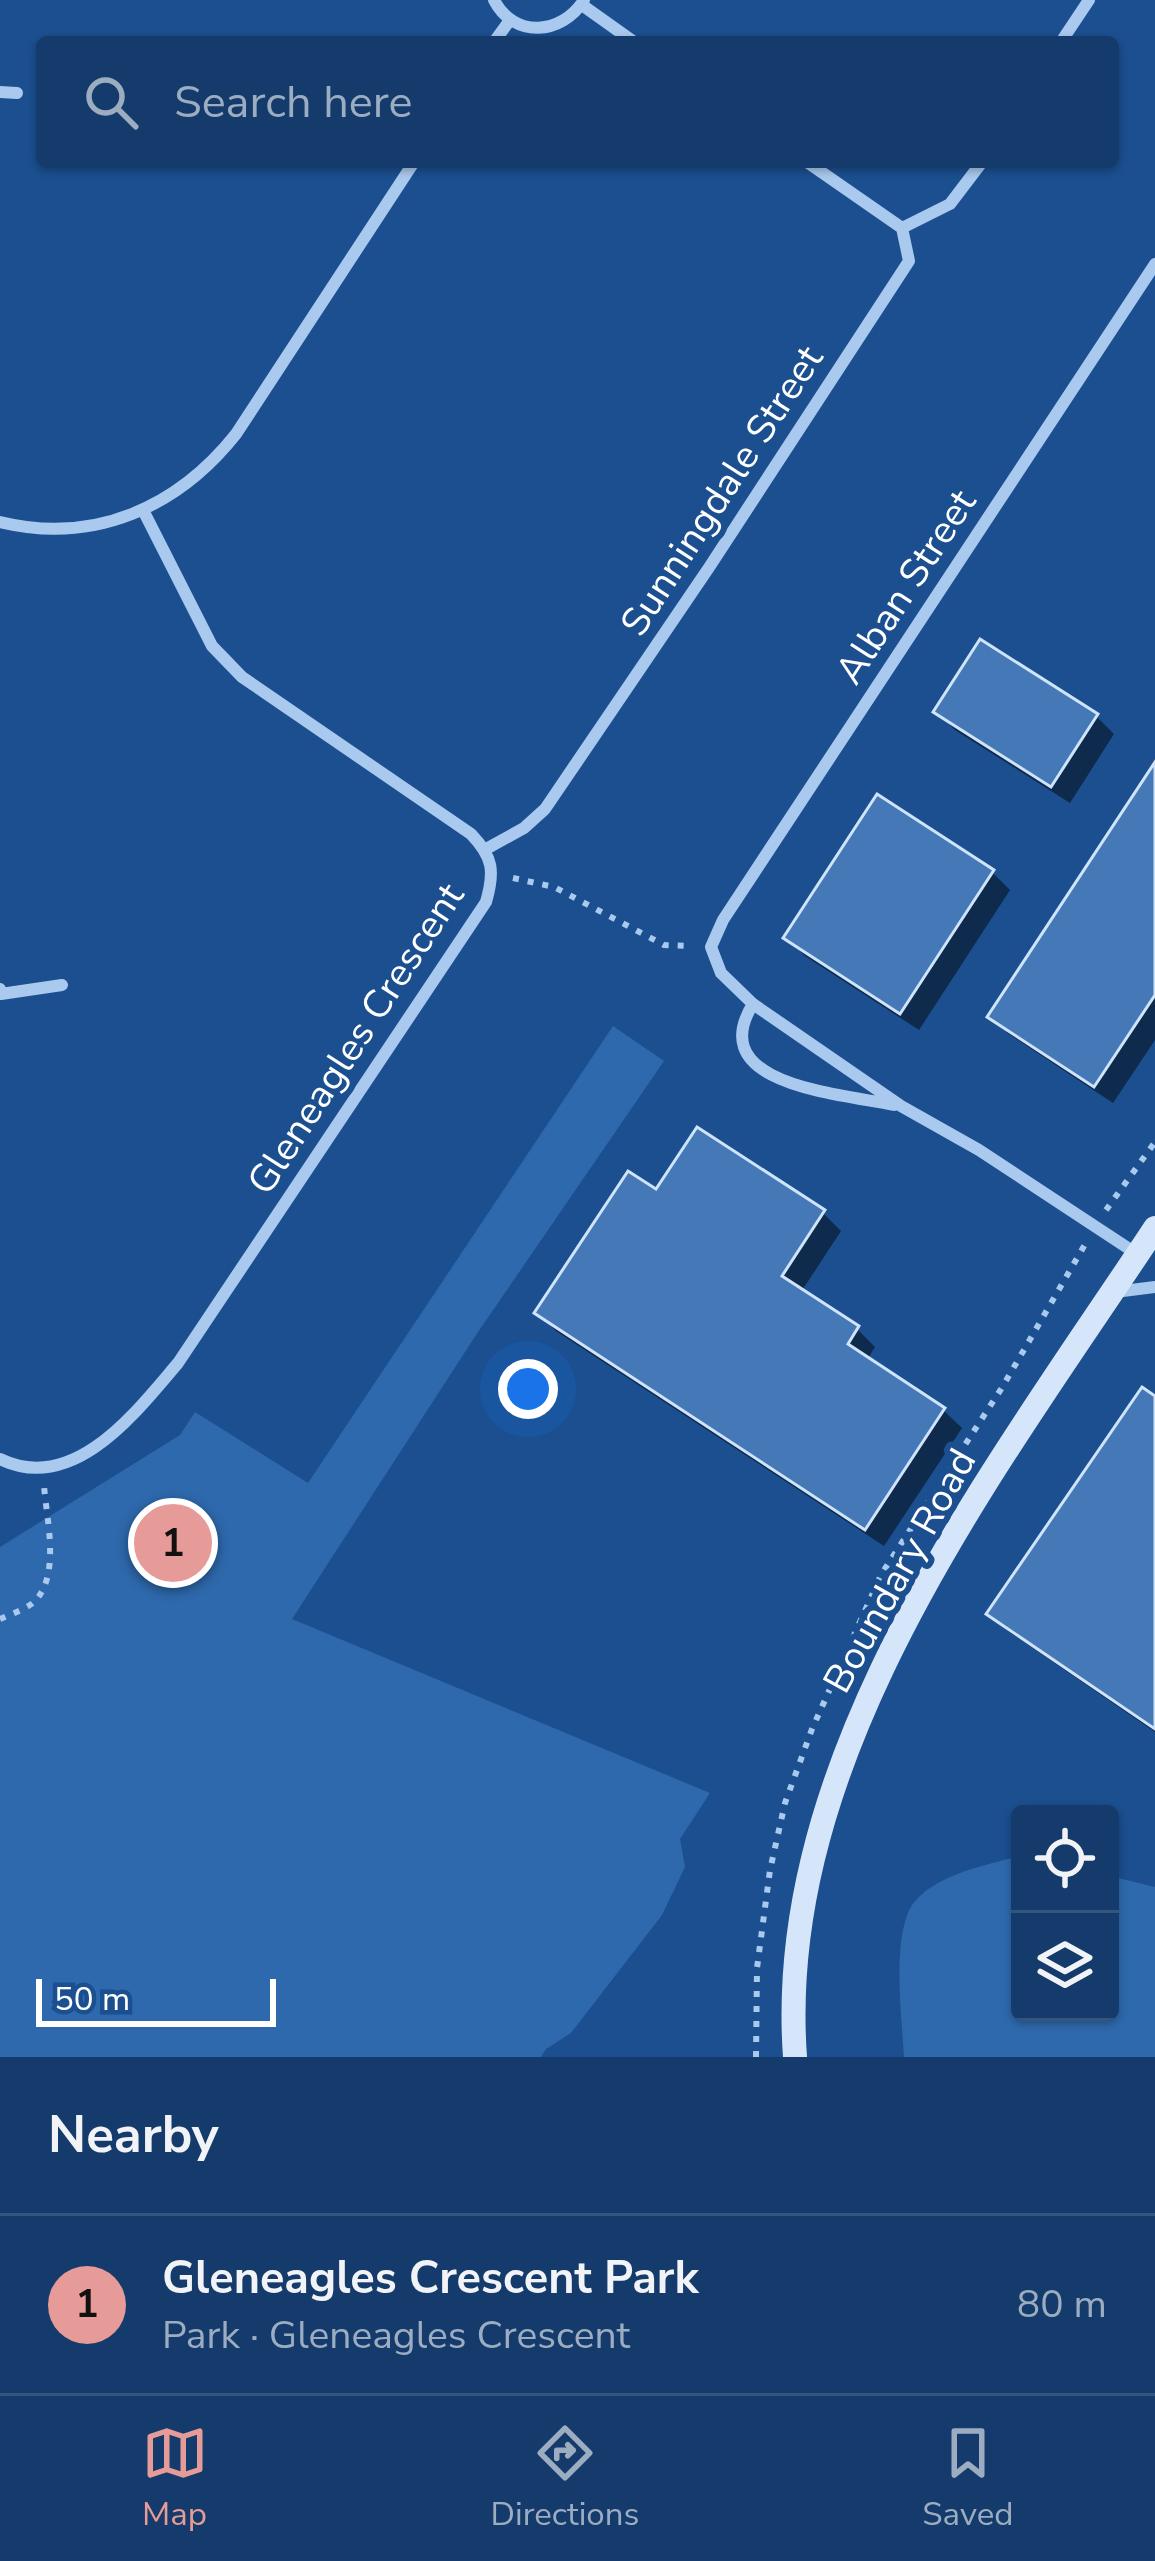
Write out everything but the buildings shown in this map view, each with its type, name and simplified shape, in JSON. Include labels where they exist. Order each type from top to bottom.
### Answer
[{"type":"main road","name":"Boundary Road","points":[[795,2057],[795,1971],[809,1873],[860,1711],[938,1562],[1155,1228]]},
{"type":"street","points":[[494,0],[510,20],[541,29],[557,26],[583,3],[626,36]]},
{"type":"street","points":[[1065,36],[1089,0]]},
{"type":"street","points":[[498,36],[510,20]]},
{"type":"street","points":[[0,92],[17,93]]},
{"type":"street","points":[[0,522],[53,529],[101,525],[144,512],[213,463],[410,168]]},
{"type":"street","points":[[816,168],[902,228],[950,204],[977,168]]},
{"type":"street","name":"Sunningdale Street","points":[[486,849],[524,828],[545,809],[710,566],[909,261],[902,228]]},
{"type":"street","name":"Alban Street","points":[[710,946],[1155,264]]},
{"type":"street","name":"Gleneagles Crescent","points":[[42,1469],[70,1462],[95,1447],[136,1412],[178,1363],[486,902],[494,873],[486,849],[471,834],[242,677],[212,646],[144,512]]},
{"type":"street","points":[[710,946],[721,973],[753,1004],[901,1106],[980,1150],[1137,1255]]},
{"type":"street","points":[[0,993],[62,985]]},
{"type":"street","points":[[753,1004],[741,1032],[745,1056],[762,1071],[783,1081],[901,1106]]},
{"type":"street","points":[[1113,1292],[1155,1287]]},
{"type":"street","points":[[0,1460],[42,1469]]},
{"type":"path","points":[[494,873],[554,887],[664,944],[710,946]]},
{"type":"path","points":[[0,1619],[34,1602],[44,1587],[49,1554],[42,1469]]},
{"type":"shaded area","points":[[613,1026],[664,1061],[476,1335],[292,1619],[710,1793],[680,1839],[685,1867],[662,1915],[571,2033],[541,2057],[0,2057],[0,1547],[180,1435],[195,1412],[308,1483]]},
{"type":"shaded area","points":[[1011,1858],[1011,2021],[1119,2021],[1119,1878],[1155,1887],[1155,2057],[904,2057],[900,1952],[908,1913],[926,1891],[965,1871]]},
{"type":"place","name":"Gleneagles Crescent Park","points":[[173,1543]]}]
